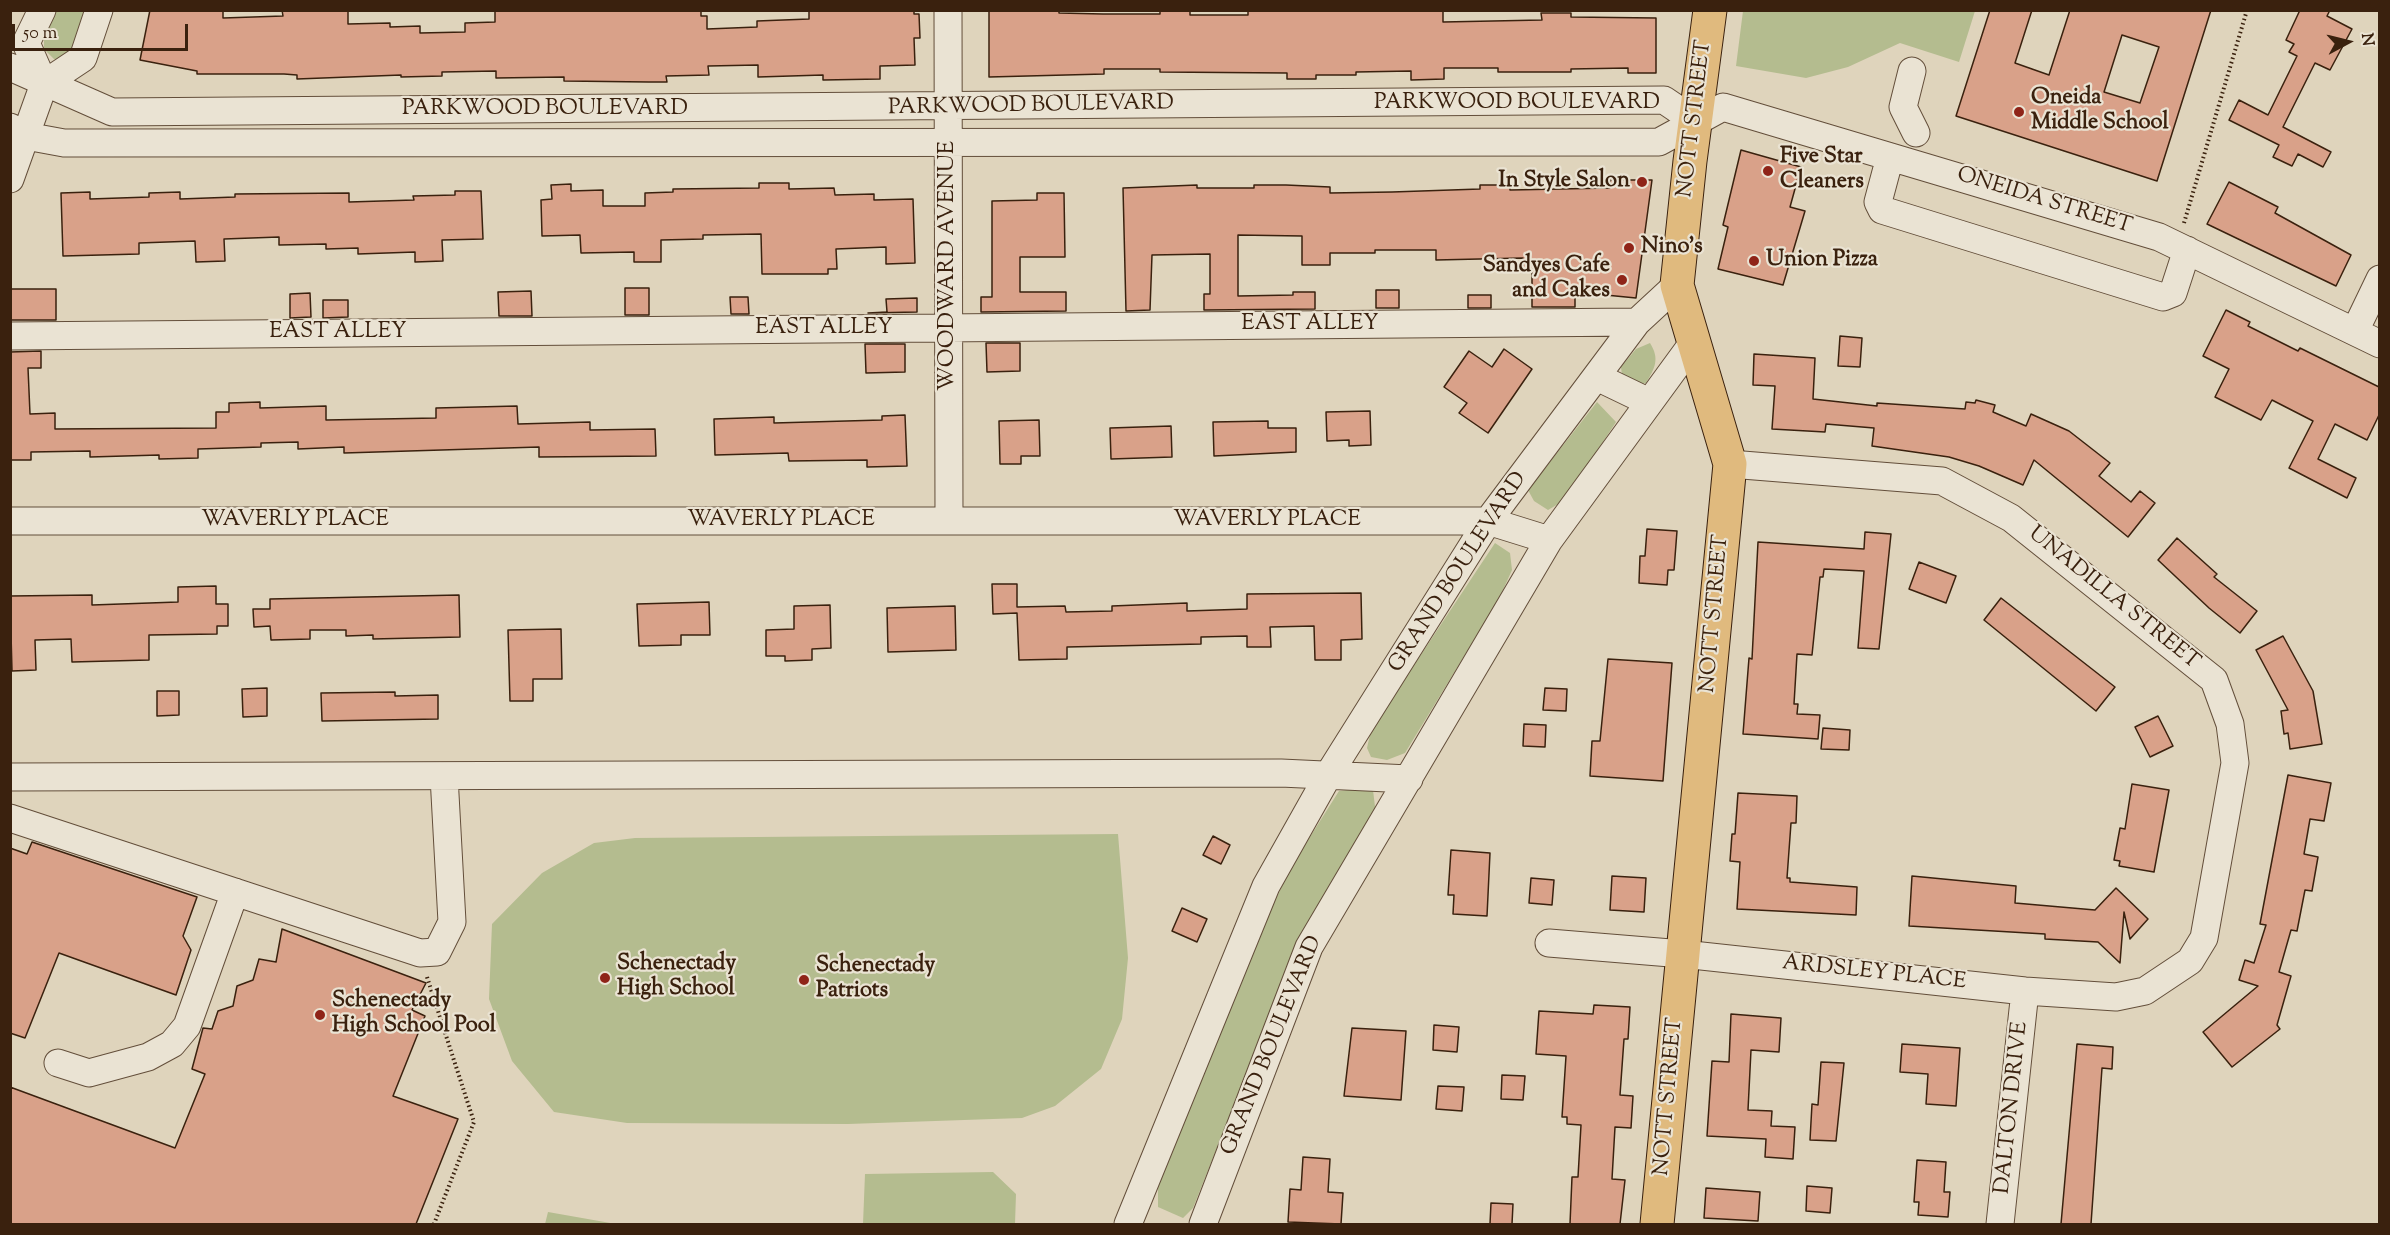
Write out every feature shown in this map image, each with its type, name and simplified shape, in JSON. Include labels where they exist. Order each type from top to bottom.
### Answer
[{"type":"main road","name":"NOTT STREET","points":[[1657,1224],[1730,464],[1677,285],[1710,10]]},
{"type":"street","points":[[42,10],[26,43],[44,84]]},
{"type":"street","points":[[10,179],[18,132],[44,84],[83,58],[99,10]]},
{"type":"street","name":"WOODWARD AVENUE","points":[[948,10],[949,521]]},
{"type":"street","name":"PARKWOOD BOULEVARD","points":[[10,67],[44,84],[112,112],[948,108],[1664,100],[1695,121],[1659,142],[64,143],[18,132]]},
{"type":"street","points":[[1912,71],[1903,107],[1916,133]]},
{"type":"street","points":[[1304,104],[1304,142]]},
{"type":"street","name":"ONEIDA STREET","points":[[1695,121],[1723,107],[2159,237],[2379,344]]},
{"type":"street","points":[[654,109],[655,142]]},
{"type":"street","points":[[381,111],[382,142]]},
{"type":"street","points":[[1890,157],[1878,202],[1882,210],[2163,297],[2173,293],[2182,248]]},
{"type":"street","points":[[2355,332],[2379,279]]},
{"type":"street","name":"GRAND BOULEVARD","points":[[1134,1223],[1266,885],[1329,774],[1488,521],[1638,322],[1677,285]]},
{"type":"street","name":"EAST ALLEY","points":[[10,336],[1638,322]]},
{"type":"street","name":"GRAND BOULEVARD","points":[[1203,1224],[1309,947],[1549,540],[1693,343]]},
{"type":"street","points":[[1597,377],[1649,402]]},
{"type":"street","name":"UNADILLA STREET","points":[[1730,464],[1942,481],[2011,518],[2214,680],[2230,724],[2235,763],[2205,938],[2190,961]]},
{"type":"street","name":"WAVERLY PLACE","points":[[10,522],[1488,521],[1549,540]]},
{"type":"street","points":[[10,777],[1329,774],[1409,779]]},
{"type":"street","points":[[10,818],[420,953],[437,952],[452,922],[444,776]]},
{"type":"street","points":[[58,1063],[89,1073],[148,1057],[172,1044],[187,1026],[235,892]]},
{"type":"street","name":"ARDSLEY PLACE","points":[[1549,943],[1683,954],[2025,991],[2116,997],[2145,991],[2190,961]]},
{"type":"street","name":"DALTON DRIVE","points":[[2001,1224],[2025,991]]},
{"type":"path","points":[[2182,248],[2247,10]]},
{"type":"path","points":[[420,953],[474,1122],[434,1224]]},
{"type":"green space","points":[[1743,10],[1975,11],[1959,62],[1900,43],[1848,67],[1806,78],[1736,66]]},
{"type":"green space","points":[[56,11],[91,11],[69,60],[54,59],[44,49],[44,36]]},
{"type":"green space","points":[[1650,343],[1656,359],[1654,368],[1646,383],[1637,385],[1622,375],[1621,367],[1636,349]]},
{"type":"green space","points":[[1597,402],[1616,422],[1565,500],[1548,510],[1534,501],[1528,490]]},
{"type":"green space","points":[[1495,543],[1510,553],[1512,570],[1499,599],[1405,753],[1387,760],[1371,757],[1367,748],[1371,730]]},
{"type":"green space","points":[[1373,790],[1376,815],[1294,954],[1193,1208],[1183,1218],[1158,1207],[1158,1187],[1234,988],[1291,867],[1339,791]]},
{"type":"green space","points":[[1118,834],[1128,958],[1122,1019],[1101,1069],[1055,1106],[1022,1118],[848,1124],[627,1123],[554,1112],[512,1061],[489,999],[492,924],[542,873],[594,843],[635,838]]},
{"type":"green space","points":[[993,1172],[1016,1194],[1015,1224],[863,1224],[865,1174]]},
{"type":"green space","points":[[548,1212],[616,1224],[545,1224]]},
{"type":"building","points":[[150,10],[223,10],[223,18],[283,16],[282,10],[348,10],[348,24],[390,23],[390,27],[420,26],[420,33],[465,32],[465,23],[495,22],[495,10],[701,10],[701,16],[707,16],[707,29],[757,27],[757,21],[809,19],[809,10],[914,10],[914,14],[919,14],[920,38],[914,38],[915,65],[880,66],[880,79],[823,80],[823,75],[758,77],[758,65],[708,66],[709,75],[666,76],[667,82],[564,81],[564,77],[496,78],[496,71],[442,72],[442,76],[401,77],[401,75],[297,79],[297,75],[284,74],[197,74],[197,71],[140,60]]},
{"type":"building","points":[[989,10],[1160,14],[1160,10],[1190,10],[1190,15],[1248,15],[1248,10],[1443,10],[1443,22],[1542,20],[1541,13],[1571,13],[1571,17],[1656,18],[1656,73],[1628,73],[1628,68],[1571,69],[1571,72],[1498,72],[1498,68],[1444,68],[1444,79],[1411,80],[1411,71],[1356,72],[1356,75],[1316,75],[1316,79],[1287,79],[1287,73],[1104,69],[1104,74],[989,77]]},
{"type":"building","name":"Oneida Middle School","points":[[1990,10],[2032,10],[2015,63],[2049,75],[2070,10],[2211,10],[2157,181],[1956,116]],"holes":[[[2122,35],[2159,47],[2140,103],[2104,92]]]},
{"type":"building","points":[[2300,10],[2330,10],[2327,16],[2352,29],[2330,70],[2315,63],[2283,127],[2331,152],[2323,167],[2298,154],[2292,166],[2273,157],[2279,145],[2229,120],[2239,100],[2268,115],[2297,56],[2289,52],[2294,44],[2286,40]]},
{"type":"building","points":[[1741,150],[1801,167],[1790,207],[1805,211],[1783,285],[1718,269],[1728,227],[1723,225]]},
{"type":"building","points":[[1610,180],[1652,180],[1636,298],[1575,292],[1575,307],[1532,307],[1532,269],[1523,269],[1523,258],[1436,260],[1436,250],[1375,250],[1375,253],[1330,253],[1330,265],[1302,265],[1302,236],[1238,235],[1238,296],[1293,295],[1293,292],[1315,292],[1315,309],[1204,310],[1204,294],[1210,294],[1210,254],[1152,255],[1150,310],[1126,311],[1123,188],[1197,185],[1197,188],[1254,188],[1254,185],[1286,185],[1330,187],[1330,193],[1392,192],[1480,189],[1480,185],[1510,185],[1510,190],[1610,188]]},
{"type":"building","points":[[2229,182],[2278,207],[2275,213],[2351,255],[2336,286],[2207,224]]},
{"type":"building","points":[[759,183],[789,183],[789,189],[834,188],[835,195],[874,194],[874,200],[913,199],[915,263],[886,264],[886,247],[836,249],[837,269],[828,269],[828,274],[762,274],[761,234],[703,235],[703,239],[661,240],[661,262],[634,262],[634,252],[581,253],[580,235],[542,236],[541,200],[552,199],[551,185],[571,184],[571,191],[603,190],[603,206],[645,206],[645,193],[673,192],[673,189],[759,188]]},
{"type":"building","points":[[455,191],[481,191],[483,239],[442,240],[443,261],[415,262],[415,252],[358,254],[358,248],[326,249],[326,244],[279,245],[279,237],[224,239],[225,261],[196,262],[195,241],[139,243],[139,254],[63,256],[61,193],[90,192],[90,199],[149,197],[149,193],[180,192],[180,199],[235,197],[235,194],[349,193],[349,202],[414,200],[413,196],[455,195]]},
{"type":"building","points":[[1037,193],[1064,193],[1065,257],[1020,257],[1020,292],[1066,292],[1066,311],[981,312],[981,297],[992,297],[992,201],[1037,200]]},
{"type":"building","points":[[625,288],[649,288],[649,315],[625,315]]},
{"type":"building","points":[[10,289],[56,289],[56,320],[10,320]]},
{"type":"building","points":[[1376,290],[1399,290],[1399,308],[1376,308]]},
{"type":"building","points":[[531,291],[532,316],[499,316],[498,292]]},
{"type":"building","points":[[310,293],[311,317],[290,318],[290,294]]},
{"type":"building","points":[[1468,295],[1491,295],[1491,308],[1468,308]]},
{"type":"building","points":[[730,297],[748,297],[749,314],[731,314]]},
{"type":"building","points":[[917,298],[917,312],[868,313],[887,312],[886,299]]},
{"type":"building","points":[[323,300],[348,300],[348,317],[323,318]]},
{"type":"building","points":[[2226,310],[2250,322],[2248,326],[2298,351],[2300,348],[2379,387],[2379,415],[2367,440],[2335,424],[2318,459],[2356,478],[2347,498],[2289,468],[2313,421],[2272,400],[2261,420],[2215,397],[2229,369],[2203,356]]},
{"type":"building","points":[[1840,336],[1862,338],[1860,367],[1838,366]]},
{"type":"building","points":[[986,343],[1020,343],[1020,371],[987,372]]},
{"type":"building","points":[[865,344],[905,344],[905,372],[866,373]]},
{"type":"building","points":[[1504,349],[1532,369],[1488,433],[1459,413],[1467,403],[1444,387],[1469,351],[1492,367]]},
{"type":"building","points":[[41,351],[41,368],[28,368],[30,414],[55,413],[55,429],[216,428],[216,412],[229,412],[229,403],[260,402],[260,408],[326,406],[326,420],[436,418],[436,408],[517,406],[518,424],[590,422],[590,430],[655,429],[656,456],[539,457],[539,447],[344,453],[344,447],[298,449],[298,442],[261,443],[261,447],[198,449],[198,458],[159,459],[159,455],[90,457],[90,451],[31,452],[31,460],[10,460],[10,352]]},
{"type":"building","points":[[1754,354],[1815,358],[1813,399],[1877,406],[1877,403],[1965,409],[1966,402],[1975,403],[1976,400],[1995,405],[1993,412],[2026,426],[2031,414],[2069,431],[2110,463],[2099,476],[2131,502],[2140,491],[2155,503],[2128,537],[2034,460],[2023,485],[1979,466],[1949,457],[1872,446],[1874,428],[1826,424],[1825,432],[1772,429],[1775,386],[1753,385]]},
{"type":"building","points":[[1370,411],[1371,445],[1349,446],[1349,440],[1327,441],[1326,412]]},
{"type":"building","points":[[905,415],[907,466],[867,467],[867,460],[789,461],[788,453],[715,455],[714,419],[774,417],[774,423],[882,420],[882,416]]},
{"type":"building","points":[[1039,420],[1040,456],[1021,456],[1021,464],[1000,464],[999,421]]},
{"type":"building","points":[[1268,421],[1268,428],[1296,428],[1296,452],[1214,456],[1213,422]]},
{"type":"building","points":[[1171,426],[1172,457],[1111,459],[1110,428]]},
{"type":"building","points":[[1647,529],[1677,531],[1674,570],[1668,570],[1667,585],[1639,583],[1640,556],[1645,556]]},
{"type":"building","points":[[1865,532],[1891,534],[1879,649],[1858,648],[1864,571],[1824,569],[1823,577],[1820,577],[1812,655],[1797,654],[1794,704],[1798,704],[1797,714],[1820,715],[1818,739],[1743,734],[1749,658],[1752,659],[1758,542],[1864,549]]},
{"type":"building","points":[[2177,538],[2217,574],[2214,577],[2257,611],[2240,633],[2209,608],[2158,560]]},
{"type":"building","points":[[1919,562],[1956,576],[1946,603],[1909,589]]},
{"type":"building","points":[[992,584],[1017,584],[1017,607],[1065,606],[1066,612],[1112,611],[1112,606],[1187,603],[1187,611],[1247,609],[1247,594],[1361,593],[1362,639],[1341,640],[1341,660],[1315,660],[1314,626],[1270,627],[1271,647],[1247,647],[1247,636],[1201,637],[1201,644],[1067,647],[1067,659],[1019,660],[1017,613],[993,614]]},
{"type":"building","points":[[216,586],[216,604],[228,604],[228,626],[217,626],[217,634],[149,635],[149,660],[72,662],[71,639],[35,640],[36,670],[12,671],[10,596],[92,595],[92,605],[178,602],[178,587]]},
{"type":"building","points":[[459,595],[460,637],[373,639],[373,635],[346,636],[346,630],[310,630],[310,639],[271,640],[270,626],[254,627],[253,609],[270,609],[270,599]]},
{"type":"building","points":[[2001,598],[2115,687],[2096,711],[1984,620]]},
{"type":"building","points":[[709,602],[710,635],[681,635],[681,645],[639,646],[637,604]]},
{"type":"building","points":[[830,605],[831,648],[812,649],[812,660],[785,661],[785,656],[766,656],[766,630],[794,629],[794,606]]},
{"type":"building","points":[[955,606],[956,650],[888,652],[887,608]]},
{"type":"building","points":[[561,629],[562,679],[533,679],[533,701],[510,701],[508,630]]},
{"type":"building","points":[[2283,636],[2313,691],[2322,744],[2290,749],[2288,733],[2284,734],[2281,711],[2288,710],[2256,650]]},
{"type":"building","points":[[1608,659],[1672,663],[1663,781],[1590,776],[1592,741],[1600,741]]},
{"type":"building","points":[[267,688],[267,716],[243,717],[242,689]]},
{"type":"building","points":[[1545,688],[1567,689],[1566,711],[1543,710]]},
{"type":"building","points":[[157,691],[179,691],[179,715],[157,716]]},
{"type":"building","points":[[395,692],[395,696],[438,695],[438,719],[322,721],[321,693]]},
{"type":"building","points":[[2158,716],[2173,746],[2150,757],[2135,727]]},
{"type":"building","points":[[1524,724],[1546,725],[1545,747],[1523,746]]},
{"type":"building","points":[[1823,728],[1850,730],[1849,750],[1821,749]]},
{"type":"building","points":[[2288,775],[2331,783],[2324,821],[2310,819],[2304,854],[2318,857],[2312,891],[2305,890],[2297,931],[2291,930],[2279,972],[2291,976],[2277,1025],[2280,1029],[2232,1067],[2203,1032],[2258,986],[2239,980],[2245,960],[2254,963],[2266,925],[2260,924]]},
{"type":"building","points":[[2132,784],[2169,790],[2154,872],[2119,866],[2120,861],[2114,860],[2120,828],[2125,829]]},
{"type":"building","points":[[1738,793],[1797,796],[1796,823],[1791,823],[1787,878],[1790,878],[1790,882],[1857,887],[1856,915],[1737,909],[1740,862],[1730,861],[1732,834],[1735,834]]},
{"type":"building","points":[[1213,836],[1230,845],[1221,864],[1203,855]]},
{"type":"building","points":[[32,842],[197,897],[183,936],[191,950],[176,995],[59,953],[25,1038],[10,1033],[10,848],[27,854]]},
{"type":"building","points":[[1451,850],[1490,853],[1487,916],[1453,914],[1454,895],[1448,895]]},
{"type":"building","points":[[1612,876],[1646,878],[1644,912],[1610,910]]},
{"type":"building","points":[[1912,876],[2016,886],[2015,903],[2095,910],[2116,888],[2148,919],[2130,939],[2124,912],[2120,963],[2098,942],[2045,939],[2045,934],[1909,926]]},
{"type":"building","points":[[1531,878],[1554,880],[1552,905],[1529,903]]},
{"type":"building","points":[[1182,908],[1207,919],[1197,942],[1172,931]]},
{"type":"building","points":[[282,929],[426,983],[412,1010],[425,1016],[393,1096],[458,1119],[416,1224],[10,1224],[10,1087],[175,1148],[205,1074],[192,1069],[203,1028],[212,1029],[218,1011],[233,1006],[237,986],[253,980],[259,959],[276,962]]},
{"type":"building","points":[[1594,1005],[1630,1007],[1628,1039],[1624,1039],[1620,1095],[1633,1096],[1631,1128],[1615,1127],[1612,1179],[1625,1180],[1620,1224],[1570,1224],[1572,1177],[1578,1177],[1581,1125],[1567,1124],[1567,1117],[1562,1117],[1566,1056],[1536,1054],[1539,1011],[1593,1014]]},
{"type":"building","points":[[1731,1014],[1781,1018],[1779,1052],[1751,1050],[1748,1110],[1772,1111],[1771,1126],[1795,1127],[1793,1159],[1765,1157],[1766,1139],[1707,1136],[1712,1061],[1729,1062]]},
{"type":"building","points":[[1434,1025],[1459,1027],[1457,1052],[1433,1050]]},
{"type":"building","points":[[1352,1028],[1406,1031],[1401,1100],[1344,1096]]},
{"type":"building","points":[[1902,1044],[1960,1048],[1956,1106],[1926,1104],[1928,1074],[1900,1072]]},
{"type":"building","points":[[2077,1044],[2113,1047],[2112,1069],[2102,1068],[2091,1224],[2061,1224]]},
{"type":"building","points":[[1821,1062],[1844,1063],[1836,1141],[1810,1140],[1812,1104],[1818,1105]]},
{"type":"building","points":[[1502,1075],[1525,1076],[1523,1100],[1501,1099]]},
{"type":"building","points":[[1438,1086],[1464,1087],[1462,1111],[1436,1109]]},
{"type":"building","points":[[1303,1157],[1330,1159],[1328,1192],[1343,1193],[1341,1224],[1288,1222],[1290,1189],[1301,1190]]},
{"type":"building","points":[[1917,1160],[1946,1162],[1944,1192],[1950,1192],[1948,1217],[1918,1215],[1919,1202],[1914,1202]]},
{"type":"building","points":[[1807,1186],[1832,1188],[1830,1213],[1806,1211]]},
{"type":"building","points":[[1706,1188],[1760,1192],[1758,1221],[1704,1218]]},
{"type":"building","points":[[1491,1203],[1513,1204],[1512,1224],[1490,1224]]},
{"type":"place","name":"Oneida Middle School","points":[[2019,112]]},
{"type":"place","name":"Five Star Cleaners","points":[[1768,171]]},
{"type":"place","name":"In Style Salon","points":[[1642,182]]},
{"type":"place","name":"Nino's","points":[[1629,248]]},
{"type":"place","name":"Union Pizza","points":[[1754,261]]},
{"type":"place","name":"Sandyes Cafe and Cakes","points":[[1622,280]]},
{"type":"place","name":"Schenectady High School","points":[[605,978]]},
{"type":"place","name":"Schenectady Patriots","points":[[804,980]]},
{"type":"place","name":"Schenectady High School Pool","points":[[320,1015]]}]
